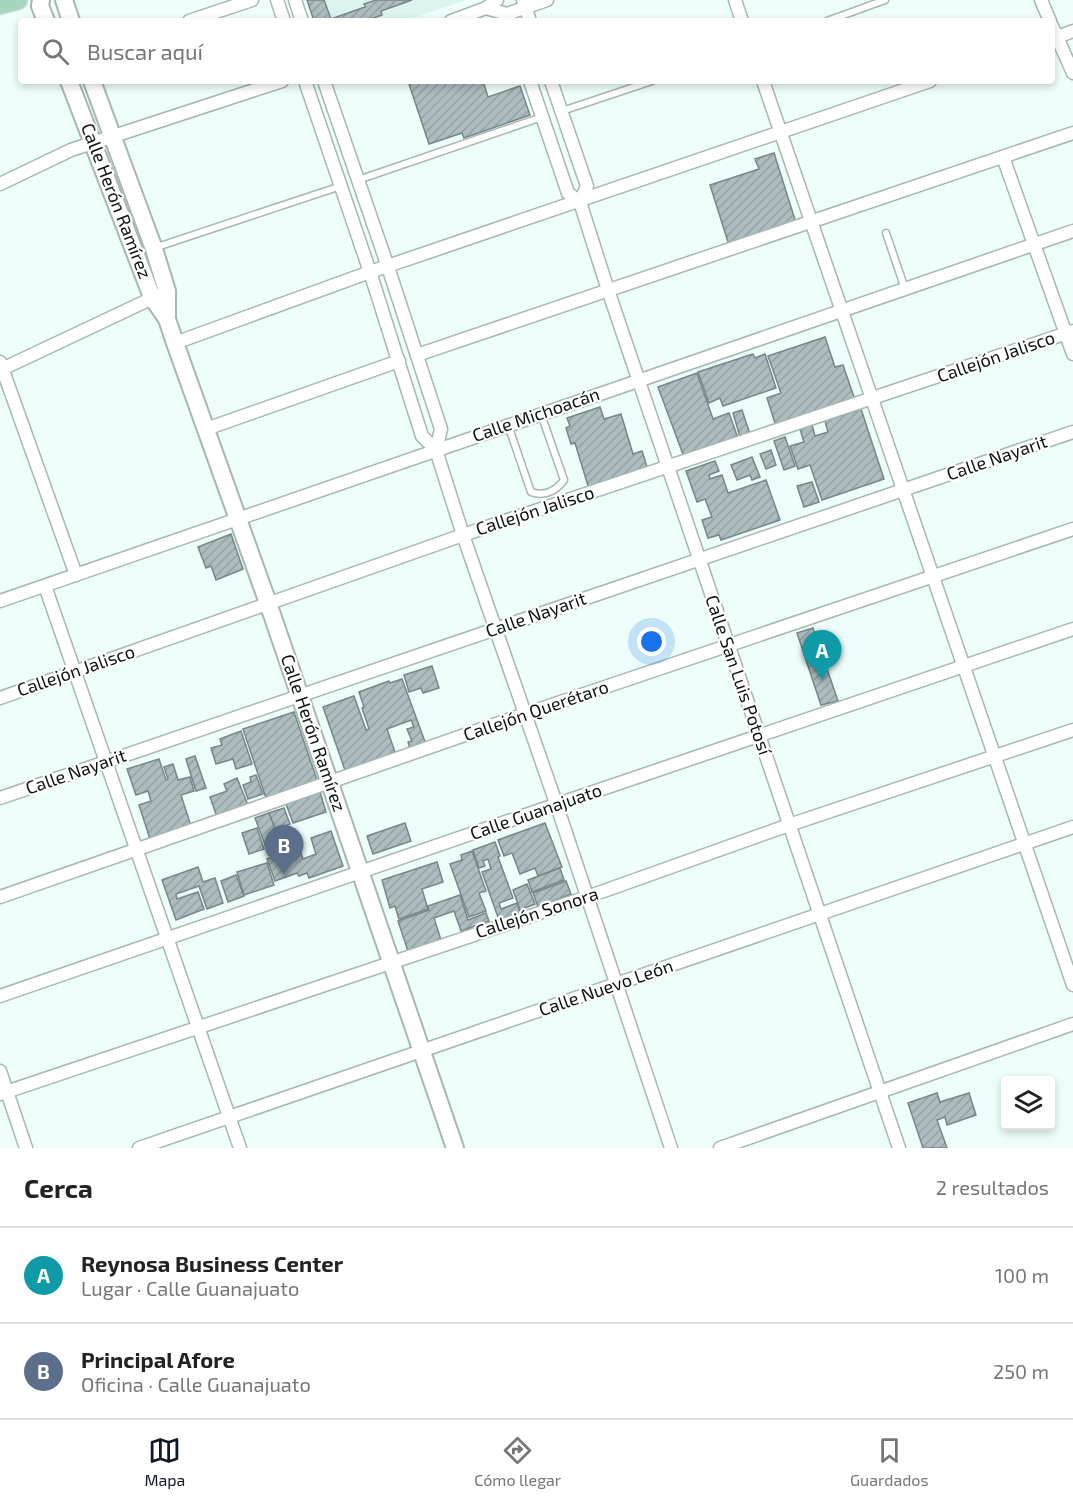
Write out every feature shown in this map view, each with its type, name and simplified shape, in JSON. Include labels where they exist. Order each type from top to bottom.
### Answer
[{"type":"main road","points":[[0,5],[18,0]]},
{"type":"street","points":[[41,0],[40,6],[45,18]]},
{"type":"street","points":[[64,0],[70,18]]},
{"type":"street","points":[[198,18],[252,0]]},
{"type":"street","points":[[277,0],[283,18]]},
{"type":"street","points":[[295,0],[301,18]]},
{"type":"street","points":[[460,18],[486,9],[498,0]]},
{"type":"street","points":[[503,0],[508,17]]},
{"type":"street","points":[[508,17],[524,4],[547,0]]},
{"type":"street","points":[[735,0],[741,18]]},
{"type":"street","points":[[1041,0],[1049,18]]},
{"type":"street","points":[[486,9],[508,17]]},
{"type":"street","points":[[1055,34],[1073,31]]},
{"type":"street","points":[[1055,36],[1073,73]]},
{"type":"street","name":"Calle Herón Ramírez","points":[[70,84],[160,294]]},
{"type":"street","name":"Calle Herón Ramírez","points":[[93,84],[154,249],[160,294],[175,343],[268,603],[455,1148]]},
{"type":"street","points":[[0,184],[71,150],[273,84]]},
{"type":"street","points":[[306,84],[422,436],[436,450],[671,1148]]},
{"type":"street","points":[[325,84],[441,429],[436,450]]},
{"type":"street","name":"Calle San Luis Potosí","points":[[531,84],[568,193],[580,202],[899,1148]]},
{"type":"street","name":"Calle San Luis Potosí","points":[[552,84],[587,186],[580,202]]},
{"type":"street","points":[[764,84],[1073,985]]},
{"type":"street","points":[[175,343],[370,273],[921,84]]},
{"type":"street","points":[[417,355],[1073,133]]},
{"type":"street","points":[[1003,157],[1069,333],[1073,354]]},
{"type":"street","name":"Calle Michoacán","points":[[0,601],[239,520],[638,379],[1073,231]]},
{"type":"street","points":[[76,575],[1,367],[160,294]]},
{"type":"street","name":"Callejón Jalisco","points":[[0,698],[463,535],[1069,333]]},
{"type":"street","points":[[206,429],[399,361]]},
{"type":"street","name":"Calle Nayarit","points":[[0,798],[1073,432]]},
{"type":"street","name":"Callejón Querétaro","points":[[0,897],[525,714],[1073,529]]},
{"type":"street","points":[[45,586],[240,1148]]},
{"type":"street","name":"Calle Guanajuato","points":[[0,996],[1073,629]]},
{"type":"street","name":"Callejón Sonora","points":[[4,1092],[587,897],[789,825],[1073,730]]},
{"type":"street","name":"Calle Nuevo León","points":[[139,1148],[1073,827]]},
{"type":"street","points":[[720,1148],[1073,1024]]},
{"type":"street","points":[[0,1071],[4,1092],[26,1148]]},
{"type":"lane","points":[[835,18],[885,0]]},
{"type":"lane","points":[[561,111],[643,84]]},
{"type":"lane","points":[[358,180],[542,117]]},
{"type":"lane","points":[[154,249],[341,186]]},
{"type":"lane","points":[[886,233],[905,289]]},
{"type":"lane","points":[[508,424],[531,492],[537,495],[550,493],[560,487],[564,480],[541,413]]},
{"type":"shaded area","points":[[307,0],[466,0],[413,18],[313,18]]},
{"type":"building","points":[[307,0],[324,0],[331,18],[313,18]]},
{"type":"building","points":[[376,0],[412,0],[381,11],[382,15],[374,18],[334,18],[365,7],[364,4]]},
{"type":"building","points":[[409,84],[484,84],[488,97],[520,86],[530,115],[464,138],[462,133],[429,144]]},
{"type":"building","points":[[774,153],[796,223],[729,245],[710,185],[759,169],[755,159]]},
{"type":"building","points":[[825,337],[835,367],[843,365],[855,400],[776,426],[767,398],[781,393],[768,356]]},
{"type":"building","points":[[753,354],[755,358],[765,354],[776,388],[723,406],[720,398],[709,403],[698,372]]},
{"type":"building","points":[[697,373],[713,419],[729,413],[738,438],[684,457],[658,387]]},
{"type":"building","points":[[600,407],[604,419],[621,414],[633,454],[642,451],[648,470],[589,489],[575,443],[571,444],[566,428],[570,426],[567,418]]},
{"type":"building","points":[[861,409],[884,479],[822,500],[810,465],[798,469],[790,446],[804,442],[800,429],[812,425],[815,436],[828,432],[825,421]]},
{"type":"building","points":[[742,410],[750,434],[740,437],[733,413]]},
{"type":"building","points":[[785,437],[795,466],[784,470],[774,441]]},
{"type":"building","points":[[771,450],[776,465],[766,469],[760,454]]},
{"type":"building","points":[[752,457],[760,477],[752,480],[750,475],[737,480],[731,465]]},
{"type":"building","points":[[715,461],[719,471],[709,475],[710,479],[722,475],[728,493],[766,480],[780,520],[721,540],[719,535],[708,538],[702,520],[712,517],[705,499],[697,502],[686,471]]},
{"type":"building","points":[[812,482],[819,502],[804,507],[797,486]]},
{"type":"building","points":[[231,534],[243,569],[216,580],[211,566],[206,568],[198,547]]},
{"type":"building","points":[[813,628],[838,701],[821,705],[797,633]]},
{"type":"building","points":[[432,666],[439,688],[423,693],[421,688],[409,692],[404,675]]},
{"type":"building","points":[[402,679],[427,747],[411,753],[408,742],[412,741],[407,729],[414,727],[411,720],[387,729],[396,755],[346,773],[323,707],[354,696],[366,730],[369,729],[359,692],[389,681],[390,683]]},
{"type":"building","points":[[294,712],[318,783],[267,801],[243,729]]},
{"type":"building","points":[[241,731],[252,764],[236,769],[233,759],[216,764],[211,748],[222,745],[220,739]]},
{"type":"building","points":[[195,756],[206,788],[196,791],[186,759]]},
{"type":"building","points":[[159,759],[166,780],[168,779],[164,767],[173,764],[178,780],[190,777],[194,791],[181,795],[191,826],[150,839],[139,805],[151,801],[148,791],[136,795],[127,769]]},
{"type":"building","points":[[256,775],[263,794],[248,799],[243,785],[251,782],[250,777]]},
{"type":"building","points":[[237,778],[248,805],[217,817],[210,797],[227,791],[224,784]]},
{"type":"building","points":[[320,792],[326,812],[293,823],[286,804]]},
{"type":"building","points":[[284,808],[290,824],[275,829],[269,813]]},
{"type":"building","points":[[269,813],[279,839],[294,834],[303,859],[316,854],[311,838],[331,831],[343,866],[309,878],[307,873],[299,876],[297,873],[275,881],[267,859],[284,853],[281,845],[267,850],[255,818]]},
{"type":"building","points":[[405,823],[411,841],[373,854],[367,836]]},
{"type":"building","points":[[545,823],[562,867],[538,876],[535,868],[520,874],[512,853],[504,856],[498,840]]},
{"type":"building","points":[[257,828],[264,849],[249,854],[242,833]]},
{"type":"building","points":[[495,842],[513,898],[499,903],[501,909],[517,903],[520,912],[499,920],[482,872],[491,869],[488,859],[483,861],[485,866],[479,868],[473,850]]},
{"type":"building","points":[[472,851],[486,891],[479,893],[486,911],[469,917],[450,864],[462,860],[461,855]]},
{"type":"building","points":[[437,862],[443,882],[422,889],[428,909],[399,919],[395,906],[390,908],[382,880]]},
{"type":"building","points":[[267,863],[274,885],[244,895],[237,872]]},
{"type":"building","points":[[198,867],[203,882],[215,878],[223,903],[207,909],[199,886],[176,894],[177,899],[198,892],[204,909],[176,920],[162,880]]},
{"type":"building","points":[[560,868],[564,880],[532,892],[528,880]]},
{"type":"building","points":[[236,875],[244,896],[228,902],[221,881]]},
{"type":"building","points":[[566,881],[571,894],[538,907],[533,893]]},
{"type":"building","points":[[527,884],[535,904],[520,910],[513,890]]},
{"type":"building","points":[[460,895],[468,920],[486,913],[489,921],[461,931],[454,911],[434,918],[441,940],[408,951],[398,921],[429,910],[428,906]]},
{"type":"building","points":[[937,1093],[940,1102],[969,1093],[976,1115],[947,1125],[945,1117],[937,1120],[947,1148],[923,1148],[908,1103]]},
{"type":"place","name":"Reynosa Business Center","points":[[822,680]]},
{"type":"place","name":"Principal Afore","points":[[284,875]]}]
